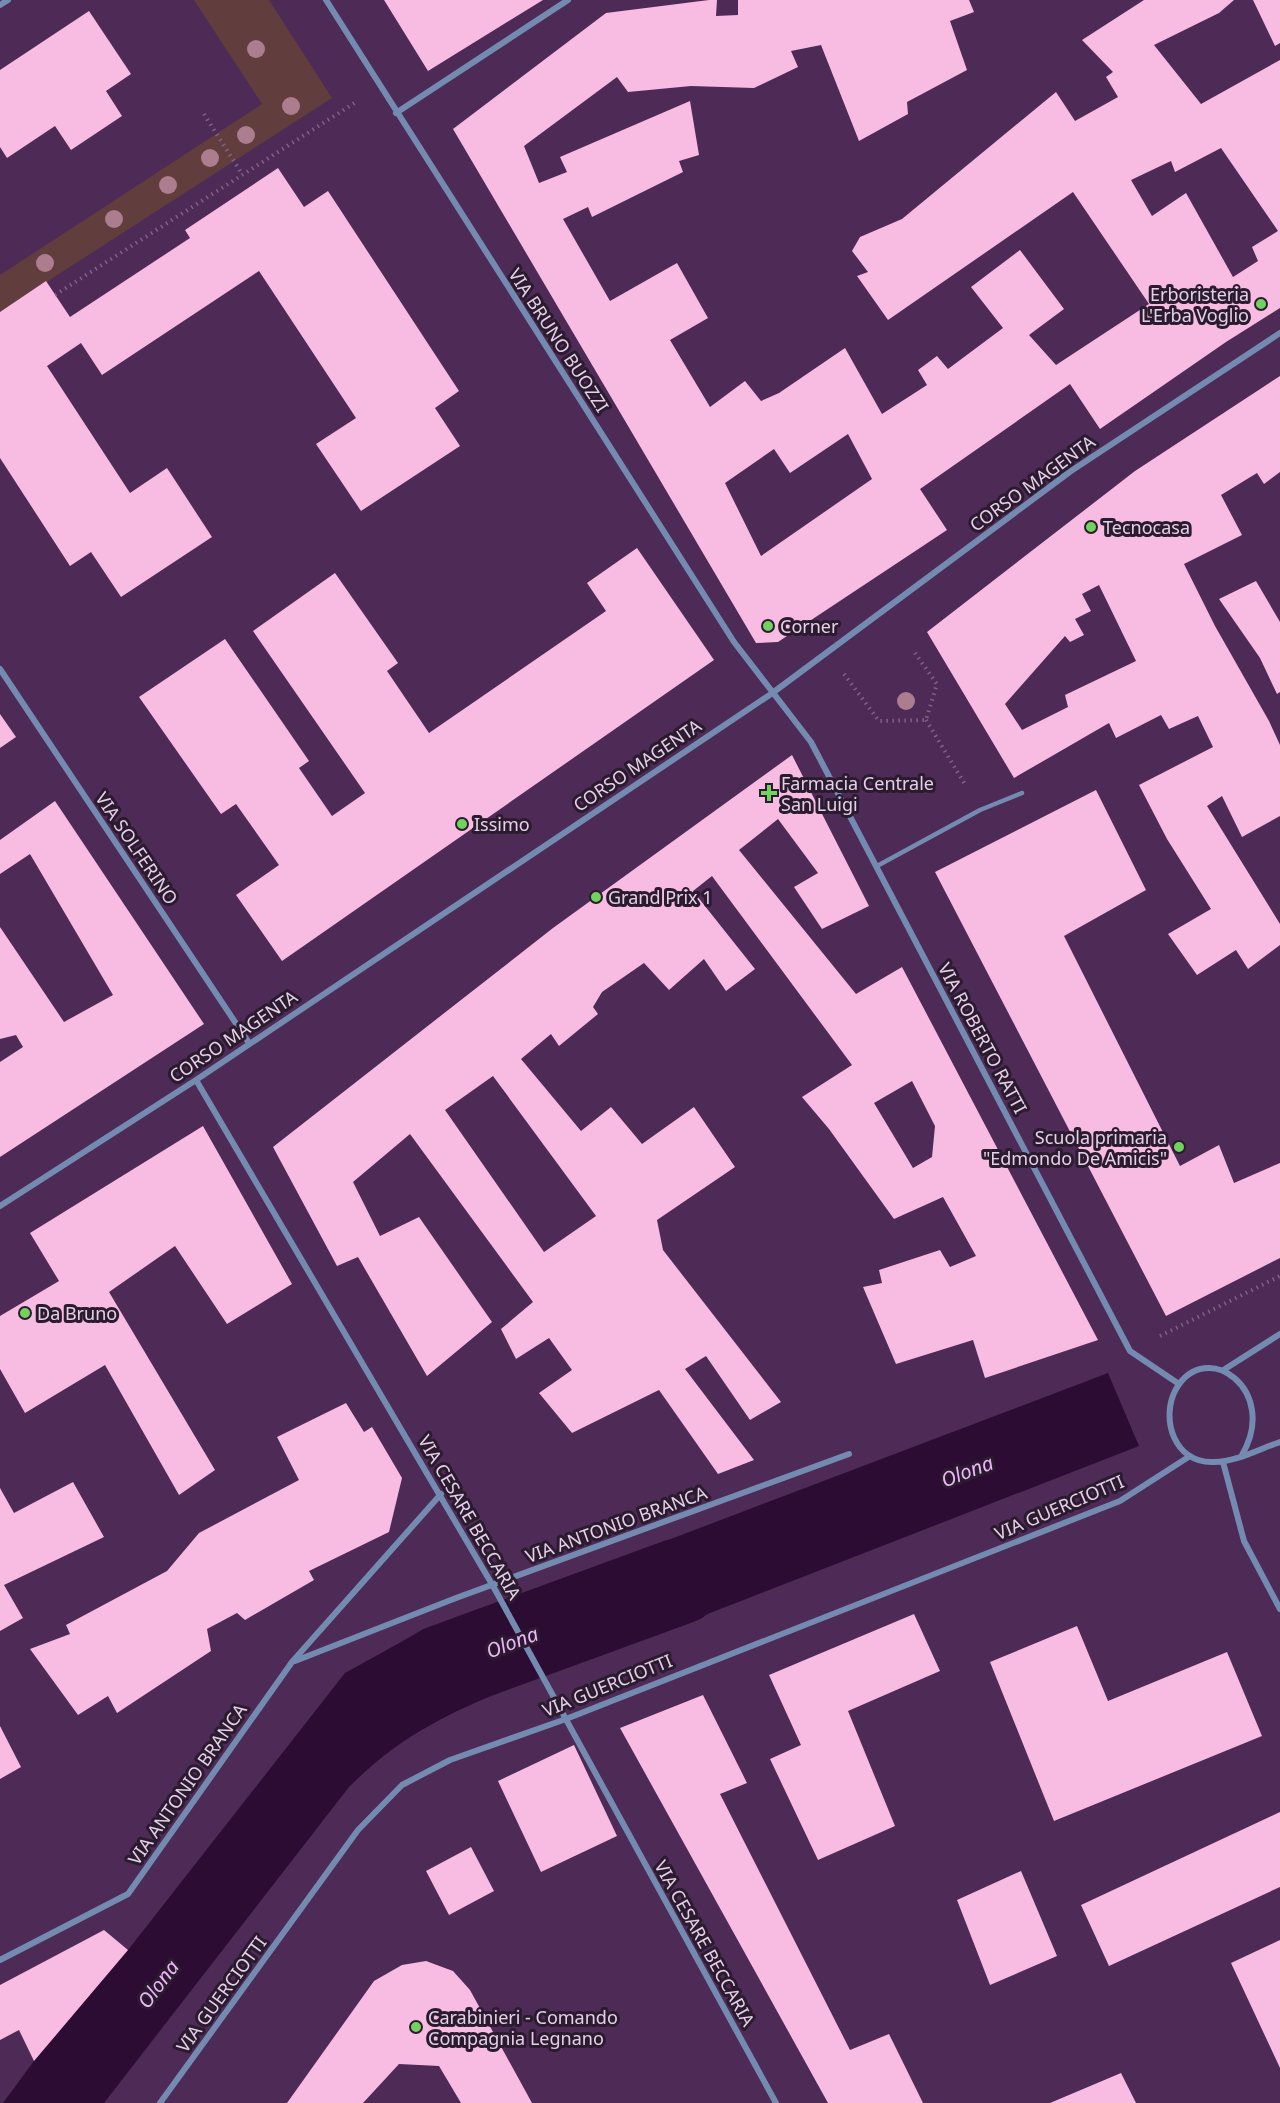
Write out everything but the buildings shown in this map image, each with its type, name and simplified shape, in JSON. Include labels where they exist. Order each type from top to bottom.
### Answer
[{"type":"street","points":[[0,5],[8,0]]},
{"type":"street","name":"VIA BRUNO BUOZZI","points":[[326,0],[379,87],[734,642],[771,694]]},
{"type":"street","points":[[396,113],[568,0]]},
{"type":"street","name":"CORSO MAGENTA","points":[[0,1206],[196,1080],[771,694],[1071,471],[1280,333]]},
{"type":"street","name":"VIA SOLFERINO","points":[[0,669],[249,1043]]},
{"type":"street","name":"VIA ROBERTO RATTI","points":[[771,694],[811,742],[1130,1351],[1179,1384]]},
{"type":"street","name":"VIA CESARE BECCARIA","points":[[196,1080],[441,1494],[776,2103]]},
{"type":"street","points":[[1225,1369],[1280,1334]]},
{"type":"street","points":[[1254,1388],[1241,1376],[1225,1369],[1208,1368],[1192,1373],[1179,1384],[1170,1400],[1169,1427],[1176,1442],[1190,1456],[1210,1463],[1223,1462],[1280,1442]]},
{"type":"street","points":[[1242,1455],[1259,1431]]},
{"type":"street","name":"VIA ANTONIO BRANCA","points":[[292,1662],[849,1454]]},
{"type":"street","name":"VIA GUERCIOTTI","points":[[160,2103],[358,1830],[402,1785],[450,1760],[566,1719],[1120,1501],[1190,1456]]},
{"type":"street","points":[[1223,1462],[1244,1541],[1280,1610]]},
{"type":"street","name":"VIA ANTONIO BRANCA","points":[[0,1960],[128,1894],[292,1662],[441,1494]]},
{"type":"lane","points":[[877,866],[980,810],[1022,793]]},
{"type":"path","points":[[55,295],[379,87]]},
{"type":"path","points":[[204,114],[242,175]]},
{"type":"path","points":[[828,651],[879,721],[926,720]]},
{"type":"path","points":[[915,652],[937,684],[926,720],[980,810]]},
{"type":"path","points":[[1130,1351],[1280,1276]]},
{"type":"shaded area","points":[[194,0],[269,0],[332,98],[0,312],[0,275],[262,104]]},
{"type":"water","points":[[1108,1373],[1139,1446],[592,1659],[547,1586]]},
{"type":"water","points":[[474,1615],[515,1686],[447,1716],[407,1739],[349,1787],[104,2103],[3,2103],[34,2061],[128,1950],[345,1673],[394,1646]]},
{"type":"pier","points":[[547,1586],[592,1659],[589,1660],[545,1588]]},
{"type":"pier","points":[[477,1614],[518,1685],[515,1686],[474,1615]]},
{"type":"waterway","name":"Olona","points":[[387,1700],[442,1668],[680,1581]]},
{"type":"place","name":"Erboristeria L'Erba Voglio","points":[[1261,304]]},
{"type":"place","name":"Tecnocasa","points":[[1091,527]]},
{"type":"place","name":"Corner","points":[[768,626]]},
{"type":"place","name":"Farmacia Centrale San Luigi","points":[[769,793]]},
{"type":"place","name":"Issimo","points":[[462,824]]},
{"type":"place","name":"Grand Prix 1","points":[[596,897]]},
{"type":"place","name":"Scuola primaria \"Edmondo De Amicis\"","points":[[1179,1147]]},
{"type":"place","name":"Da Bruno","points":[[25,1313]]},
{"type":"place","name":"Carabinieri - Comando Compagnia Legnano","points":[[416,2027]]}]
